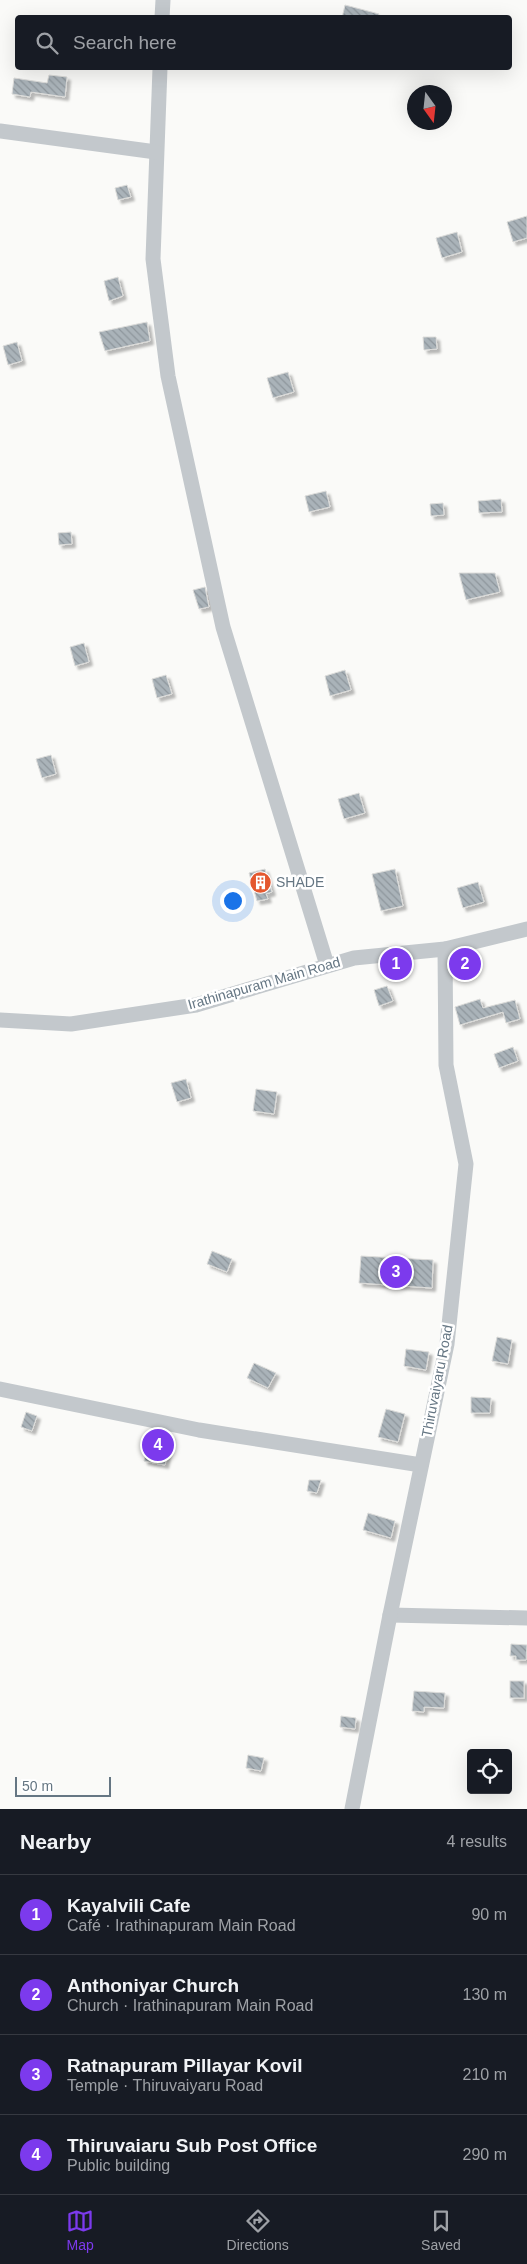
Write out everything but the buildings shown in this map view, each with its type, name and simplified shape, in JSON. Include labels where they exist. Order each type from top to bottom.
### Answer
[{"type":"street","points":[[162,15],[163,0]]},
{"type":"street","points":[[160,70],[153,259],[168,376],[223,627],[327,965]]},
{"type":"street","points":[[0,131],[156,152]]},
{"type":"street","name":"Irathinapuram Main Road","points":[[0,1020],[71,1024],[196,1005],[354,958],[445,949],[527,929]]},
{"type":"street","name":"Thiruvaiyaru Road","points":[[352,1809],[390,1615],[447,1344],[466,1164],[446,1065],[445,949]]},
{"type":"street","points":[[0,1389],[199,1430],[421,1465]]},
{"type":"street","points":[[390,1615],[527,1618]]},
{"type":"place","name":"SHADE","points":[[260,882]]},
{"type":"place","name":"Kayalvili Cafe","points":[[396,964]]},
{"type":"place","name":"Anthoniyar Church","points":[[465,964]]},
{"type":"place","name":"Ratnapuram Pillayar Kovil","points":[[396,1272]]},
{"type":"place","name":"Thiruvaiaru Sub Post Office","points":[[158,1445]]}]
